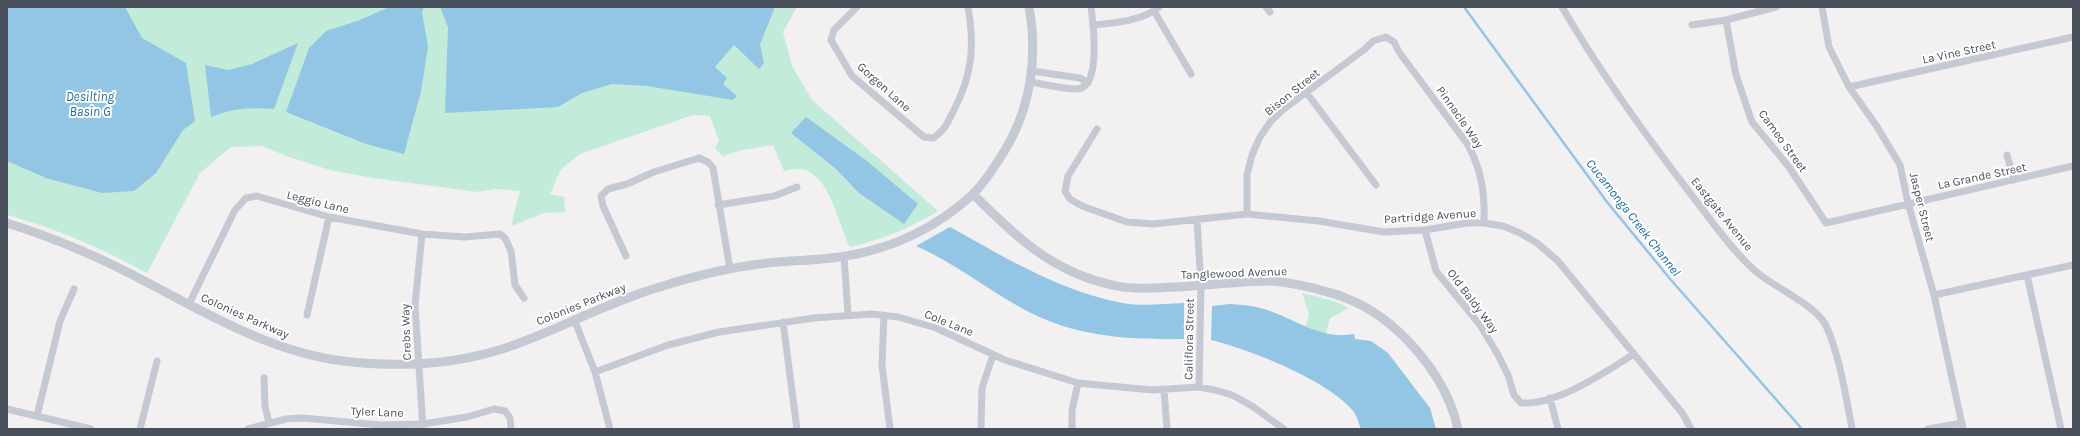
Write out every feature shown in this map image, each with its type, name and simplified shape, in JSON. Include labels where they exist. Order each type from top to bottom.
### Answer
[{"type":"street","name":"Gorgen Lane","points":[[857,7],[834,30],[830,40],[852,76],[924,137],[934,138],[944,132],[967,81],[972,53],[971,26],[968,7]]},
{"type":"street","name":"Colonies Parkway","points":[[7,223],[40,234],[89,254],[225,323],[270,343],[306,355],[384,365],[418,365],[461,359],[507,347],[620,300],[653,289],[730,269],[761,264],[844,256],[893,244],[914,235],[939,220],[973,194],[996,164],[1011,139],[1026,106],[1032,71],[1032,33],[1029,7]]},
{"type":"street","points":[[1030,82],[1078,89],[1088,83],[1093,73],[1094,25],[1091,7]]},
{"type":"street","name":"Eastgate Avenue","points":[[1562,7],[1603,72],[1657,150],[1726,239],[1753,269],[1778,289],[1810,308],[1824,322],[1832,338],[1852,429]]},
{"type":"street","points":[[1692,25],[1726,20],[1776,7]]},
{"type":"street","name":"Jasper Street","points":[[1822,7],[1829,47],[1849,87],[1876,126],[1900,165],[1908,203],[1934,295],[1963,426]]},
{"type":"street","points":[[1094,25],[1119,23],[1156,9],[1191,74]]},
{"type":"street","name":"Cameo Street","points":[[1726,20],[1736,75],[1752,122],[1789,167],[1826,223]]},
{"type":"street","name":"La Vine Street","points":[[1849,87],[2073,36]]},
{"type":"street","name":"Bison Street","points":[[1248,214],[1247,175],[1252,156],[1260,137],[1271,122],[1306,92],[1365,49],[1373,41],[1386,37]]},
{"type":"street","name":"Pinnacle Way","points":[[1386,37],[1394,42],[1399,52],[1468,145],[1475,157],[1480,170],[1485,197],[1484,223]]},
{"type":"street","points":[[1032,71],[1080,78],[1088,83]]},
{"type":"street","points":[[1306,92],[1376,185]]},
{"type":"street","name":"Partridge Avenue","points":[[1097,129],[1068,176],[1065,190],[1070,199],[1082,206],[1127,222],[1153,224],[1248,214],[1319,221],[1384,232],[1425,230],[1467,223],[1484,223],[1503,226],[1520,233],[1537,243],[1558,261],[1683,414],[1691,429]]},
{"type":"street","points":[[2008,155],[2014,180]]},
{"type":"street","points":[[626,256],[602,206],[601,196],[608,189],[627,184],[670,167],[700,158],[708,162],[713,168],[718,206],[730,269]]},
{"type":"street","name":"La Grande Street","points":[[1826,223],[2073,166]]},
{"type":"street","points":[[718,206],[774,196],[797,187]]},
{"type":"street","name":"Tanglewood Avenue","points":[[973,194],[1003,225],[1040,255],[1080,277],[1114,286],[1153,288],[1268,281],[1294,283],[1344,297],[1381,317],[1407,340],[1427,363],[1448,400],[1458,429]]},
{"type":"street","name":"Leggio Lane","points":[[189,304],[235,210],[246,198],[257,196],[328,217],[422,234],[465,237],[500,234],[505,238],[511,251],[516,285],[524,298]]},
{"type":"street","points":[[307,315],[328,217]]},
{"type":"street","name":"Califlora Street","points":[[1197,220],[1201,285],[1199,388]]},
{"type":"street","name":"Old Baldy Way","points":[[1425,230],[1436,271],[1480,325],[1508,375],[1514,396],[1521,403],[1532,404],[1550,398]]},
{"type":"street","name":"Crebs Way","points":[[422,234],[414,305],[423,427]]},
{"type":"street","points":[[844,256],[848,314]]},
{"type":"street","points":[[1934,295],[2073,265]]},
{"type":"street","points":[[2027,274],[2061,429]]},
{"type":"street","points":[[37,416],[60,321],[74,289]]},
{"type":"street","name":"Cole Lane","points":[[595,372],[690,338],[719,332],[848,314],[884,315],[916,321],[936,328],[1020,366],[1078,383],[1119,388],[1164,390],[1199,388],[1232,395],[1252,406],[1284,429]]},
{"type":"street","points":[[884,315],[882,366],[890,429]]},
{"type":"street","points":[[574,319],[595,372],[610,429]]},
{"type":"street","points":[[783,322],[797,429]]},
{"type":"street","points":[[981,429],[982,388],[992,354]]},
{"type":"street","points":[[1558,429],[1550,398],[1592,381],[1634,354]]},
{"type":"street","points":[[140,429],[157,361]]},
{"type":"street","points":[[264,378],[265,406],[269,423]]},
{"type":"street","points":[[1072,429],[1072,410],[1078,383]]},
{"type":"street","points":[[1164,390],[1167,429]]},
{"type":"street","points":[[7,409],[91,429]]},
{"type":"street","name":"Tyler Lane","points":[[248,429],[286,419],[303,418],[337,425],[423,427],[494,409],[505,411],[510,418],[511,429]]},
{"type":"street","points":[[1928,429],[1963,426]]},
{"type":"green space","points":[[7,7],[797,7],[783,32],[792,66],[812,100],[938,211],[896,233],[874,241],[850,247],[827,191],[813,174],[803,169],[784,171],[773,145],[742,150],[723,156],[715,148],[719,141],[710,116],[693,115],[580,154],[561,169],[550,194],[564,197],[565,212],[544,213],[511,226],[520,191],[495,189],[478,192],[373,178],[330,170],[289,157],[262,146],[231,147],[200,173],[147,273],[79,240],[43,226],[7,215]]},
{"type":"green space","points":[[1302,293],[1333,301],[1349,308],[1330,318],[1326,334],[1306,327],[1309,314]]},
{"type":"water","name":"Desilting Basin G","points":[[7,7],[125,7],[142,38],[186,63],[195,121],[183,130],[156,173],[134,191],[102,193],[46,178],[7,161]]},
{"type":"water","points":[[389,7],[424,7],[422,12],[428,47],[421,91],[404,154],[366,144],[286,112],[309,48],[326,31],[360,20]]},
{"type":"water","points":[[440,7],[775,7],[760,44],[764,63],[759,69],[734,45],[715,67],[727,78],[723,84],[737,96],[733,100],[647,86],[612,84],[582,93],[558,107],[445,113],[448,27]]},
{"type":"water","points":[[298,43],[274,109],[242,109],[211,117],[205,65],[228,70],[252,64]]},
{"type":"water","points":[[806,117],[867,161],[918,204],[904,224],[859,193],[836,169],[791,133]]},
{"type":"water","points":[[950,227],[1031,271],[1073,289],[1125,304],[1150,305],[1184,303],[1184,339],[1144,339],[1085,332],[1066,327],[1029,312],[945,261],[916,246]]},
{"type":"water","points":[[1230,304],[1265,309],[1321,332],[1343,335],[1354,334],[1355,339],[1371,341],[1388,353],[1430,408],[1436,429],[1361,429],[1354,412],[1343,400],[1327,389],[1288,368],[1267,359],[1227,344],[1211,340],[1212,306]]},
{"type":"waterway","name":"Cucamonga Creek Channel","points":[[1464,7],[1607,202],[1671,280],[1802,429]]}]
